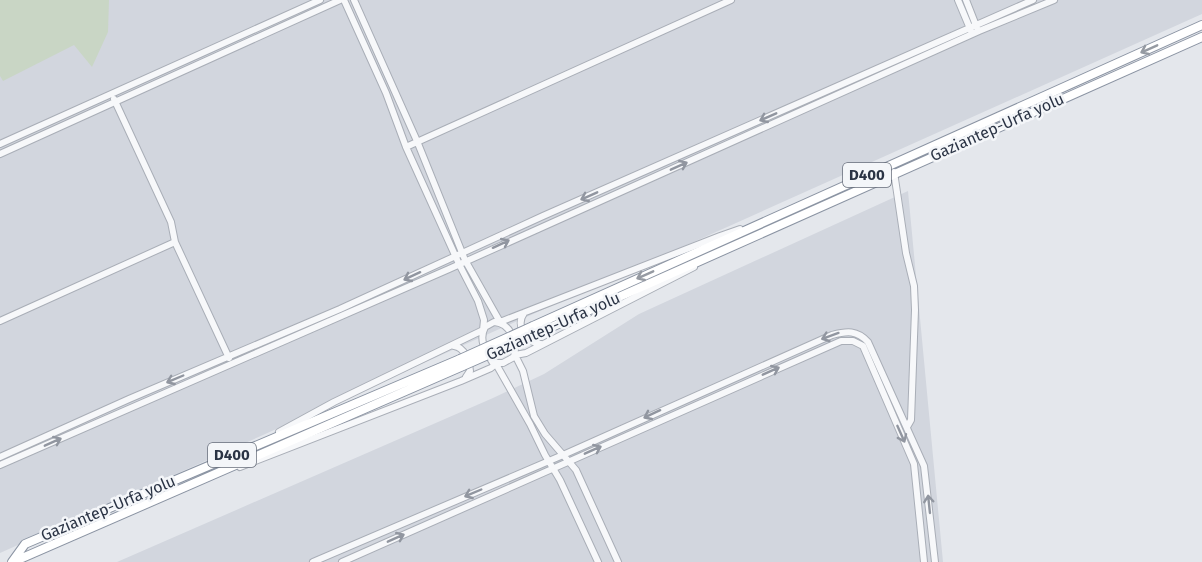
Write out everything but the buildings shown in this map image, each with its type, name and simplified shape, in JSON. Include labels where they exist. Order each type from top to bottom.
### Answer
[{"type":"highway","name":"Gaziantep-Urfa yolu","points":[[534,330],[761,223],[1202,25]]},
{"type":"highway","name":"Gaziantep-Urfa yolu","points":[[462,362],[258,445],[25,544],[12,562],[1202,37]]},
{"type":"street","points":[[0,144],[320,0]]},
{"type":"street","points":[[0,154],[342,0],[386,93],[406,147],[455,256],[462,262],[500,322],[508,329],[513,339],[515,354],[523,371],[534,416],[545,434],[576,470],[618,562]]},
{"type":"street","points":[[354,0],[417,141],[462,252],[462,262],[483,320],[482,339],[485,350],[496,364],[548,461],[561,480],[598,562]]},
{"type":"street","points":[[406,147],[731,0]]},
{"type":"street","points":[[958,0],[974,30]]},
{"type":"street","points":[[966,0],[974,30]]},
{"type":"street","points":[[0,457],[129,399],[230,360],[462,262],[974,30],[1033,0]]},
{"type":"street","points":[[0,465],[462,252],[974,30],[1054,0]]},
{"type":"street","points":[[111,93],[171,222],[175,242],[230,360]]},
{"type":"street","points":[[894,172],[906,253],[914,286],[910,420],[906,427]]},
{"type":"street","points":[[258,445],[334,402],[483,330],[489,323],[500,322],[720,236],[761,223]]},
{"type":"street","points":[[0,321],[175,242]]},
{"type":"street","points":[[206,478],[253,463],[461,381],[496,364],[504,363],[515,354],[526,353],[681,275],[721,251]]},
{"type":"street","points":[[527,311],[522,315],[520,321],[523,332],[532,343],[544,344]]},
{"type":"street","points":[[313,562],[563,455],[832,334],[844,332],[857,333],[868,342],[924,466],[935,562]]},
{"type":"street","points":[[342,562],[841,340],[853,341],[863,346],[914,464],[924,562]]},
{"type":"street","points":[[452,346],[458,346],[469,361],[470,375],[461,381]]},
{"type":"shaded area","points":[[0,0],[1202,0],[1202,14],[0,553]]},
{"type":"shaded area","points":[[908,191],[943,562],[117,562],[493,398],[544,374],[639,314]]},
{"type":"green space","points":[[0,0],[109,0],[108,32],[92,67],[74,45],[3,81],[0,76]]}]
